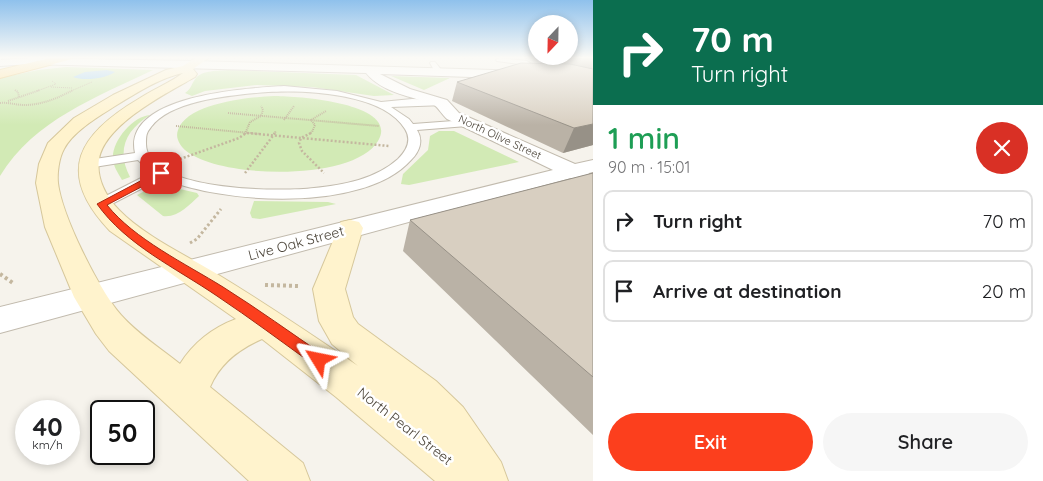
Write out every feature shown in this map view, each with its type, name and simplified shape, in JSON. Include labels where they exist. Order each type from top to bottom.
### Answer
[{"type":"main road","points":[[156,79],[80,121],[55,147],[49,164],[47,183],[58,227],[90,297],[108,324],[122,340],[186,393],[285,481]]},
{"type":"main road","points":[[88,164],[96,146],[113,124],[182,79]]},
{"type":"main road","name":"North Pearl Street","points":[[88,164],[88,174],[93,189],[113,219],[130,234],[192,255],[267,324],[364,393],[474,481]]},
{"type":"main road","points":[[350,228],[329,289],[337,321],[345,334],[421,395],[447,422],[483,481]]},
{"type":"main road","points":[[186,393],[193,374],[219,344],[242,331],[267,324]]},
{"type":"street","name":"North Olive Street","points":[[382,79],[429,100],[445,97],[445,109],[453,116],[586,172]]},
{"type":"street","points":[[459,86],[481,79]]},
{"type":"street","points":[[574,79],[593,84]]},
{"type":"street","name":"Live Oak Street","points":[[0,320],[90,297],[192,255],[350,228],[586,172]]},
{"type":"lane","points":[[261,90],[306,90],[345,95],[378,105],[403,118],[411,127],[415,137],[413,148],[405,160],[390,170],[375,177],[339,188],[304,193],[267,195],[232,193],[188,183],[161,173],[142,156],[138,144],[141,133],[149,123],[178,106],[217,95],[261,90]]},
{"type":"lane","points":[[378,105],[445,97]]},
{"type":"lane","points":[[411,127],[467,123]]},
{"type":"lane","points":[[88,164],[142,156]]},
{"type":"lane","points":[[102,204],[161,173]]},
{"type":"path","points":[[0,103],[56,84],[48,80]]},
{"type":"path","points":[[46,88],[72,88],[96,81]]},
{"type":"path","points":[[7,101],[16,105],[44,103],[64,96],[72,88]]},
{"type":"path","points":[[12,102],[19,97]]},
{"type":"path","points":[[261,106],[263,110],[261,116]]},
{"type":"path","points":[[312,120],[317,115],[332,109]]},
{"type":"path","points":[[223,113],[385,126]]},
{"type":"path","points":[[246,133],[246,126],[252,119],[261,116]]},
{"type":"path","points":[[312,120],[315,125],[312,132],[301,138],[299,143],[302,151],[326,176]]},
{"type":"path","points":[[173,126],[246,133],[275,133],[301,138],[392,146]]},
{"type":"path","points":[[177,160],[227,144],[246,133]]},
{"type":"path","points":[[241,178],[275,133]]},
{"type":"path","points":[[192,255],[223,206]]},
{"type":"path","points":[[0,274],[13,283]]},
{"type":"path","points":[[264,285],[300,286]]},
{"type":"green space","points":[[0,79],[133,79],[68,112],[49,125],[14,156],[0,176]]},
{"type":"green space","points":[[364,79],[394,95],[374,96],[312,87],[257,85],[205,91],[192,96],[185,93],[194,80]]},
{"type":"green space","points":[[399,79],[447,79],[424,90]]},
{"type":"green space","points":[[274,96],[321,100],[360,110],[374,118],[381,128],[378,141],[364,154],[342,164],[315,170],[285,172],[254,171],[226,167],[202,160],[185,150],[178,141],[178,130],[193,113],[220,103]]},
{"type":"green space","points":[[150,115],[129,134],[124,149],[124,158],[130,177],[122,180],[113,161],[116,144],[125,130],[143,116]]},
{"type":"green space","points":[[439,131],[454,131],[519,162],[409,185],[401,184],[403,174],[428,150],[430,136]]},
{"type":"green space","points":[[167,186],[197,193],[199,196],[178,213],[163,216],[137,195],[153,187]]},
{"type":"green space","points":[[254,201],[328,202],[336,204],[260,219],[252,218],[250,213]]},
{"type":"building","points":[[466,79],[593,79],[593,124],[574,128],[457,82]]},
{"type":"building","points":[[593,173],[593,377],[410,220]]},
{"type":"route","points":[[161,173],[102,204],[113,219],[130,234],[223,293],[319,360]]}]
